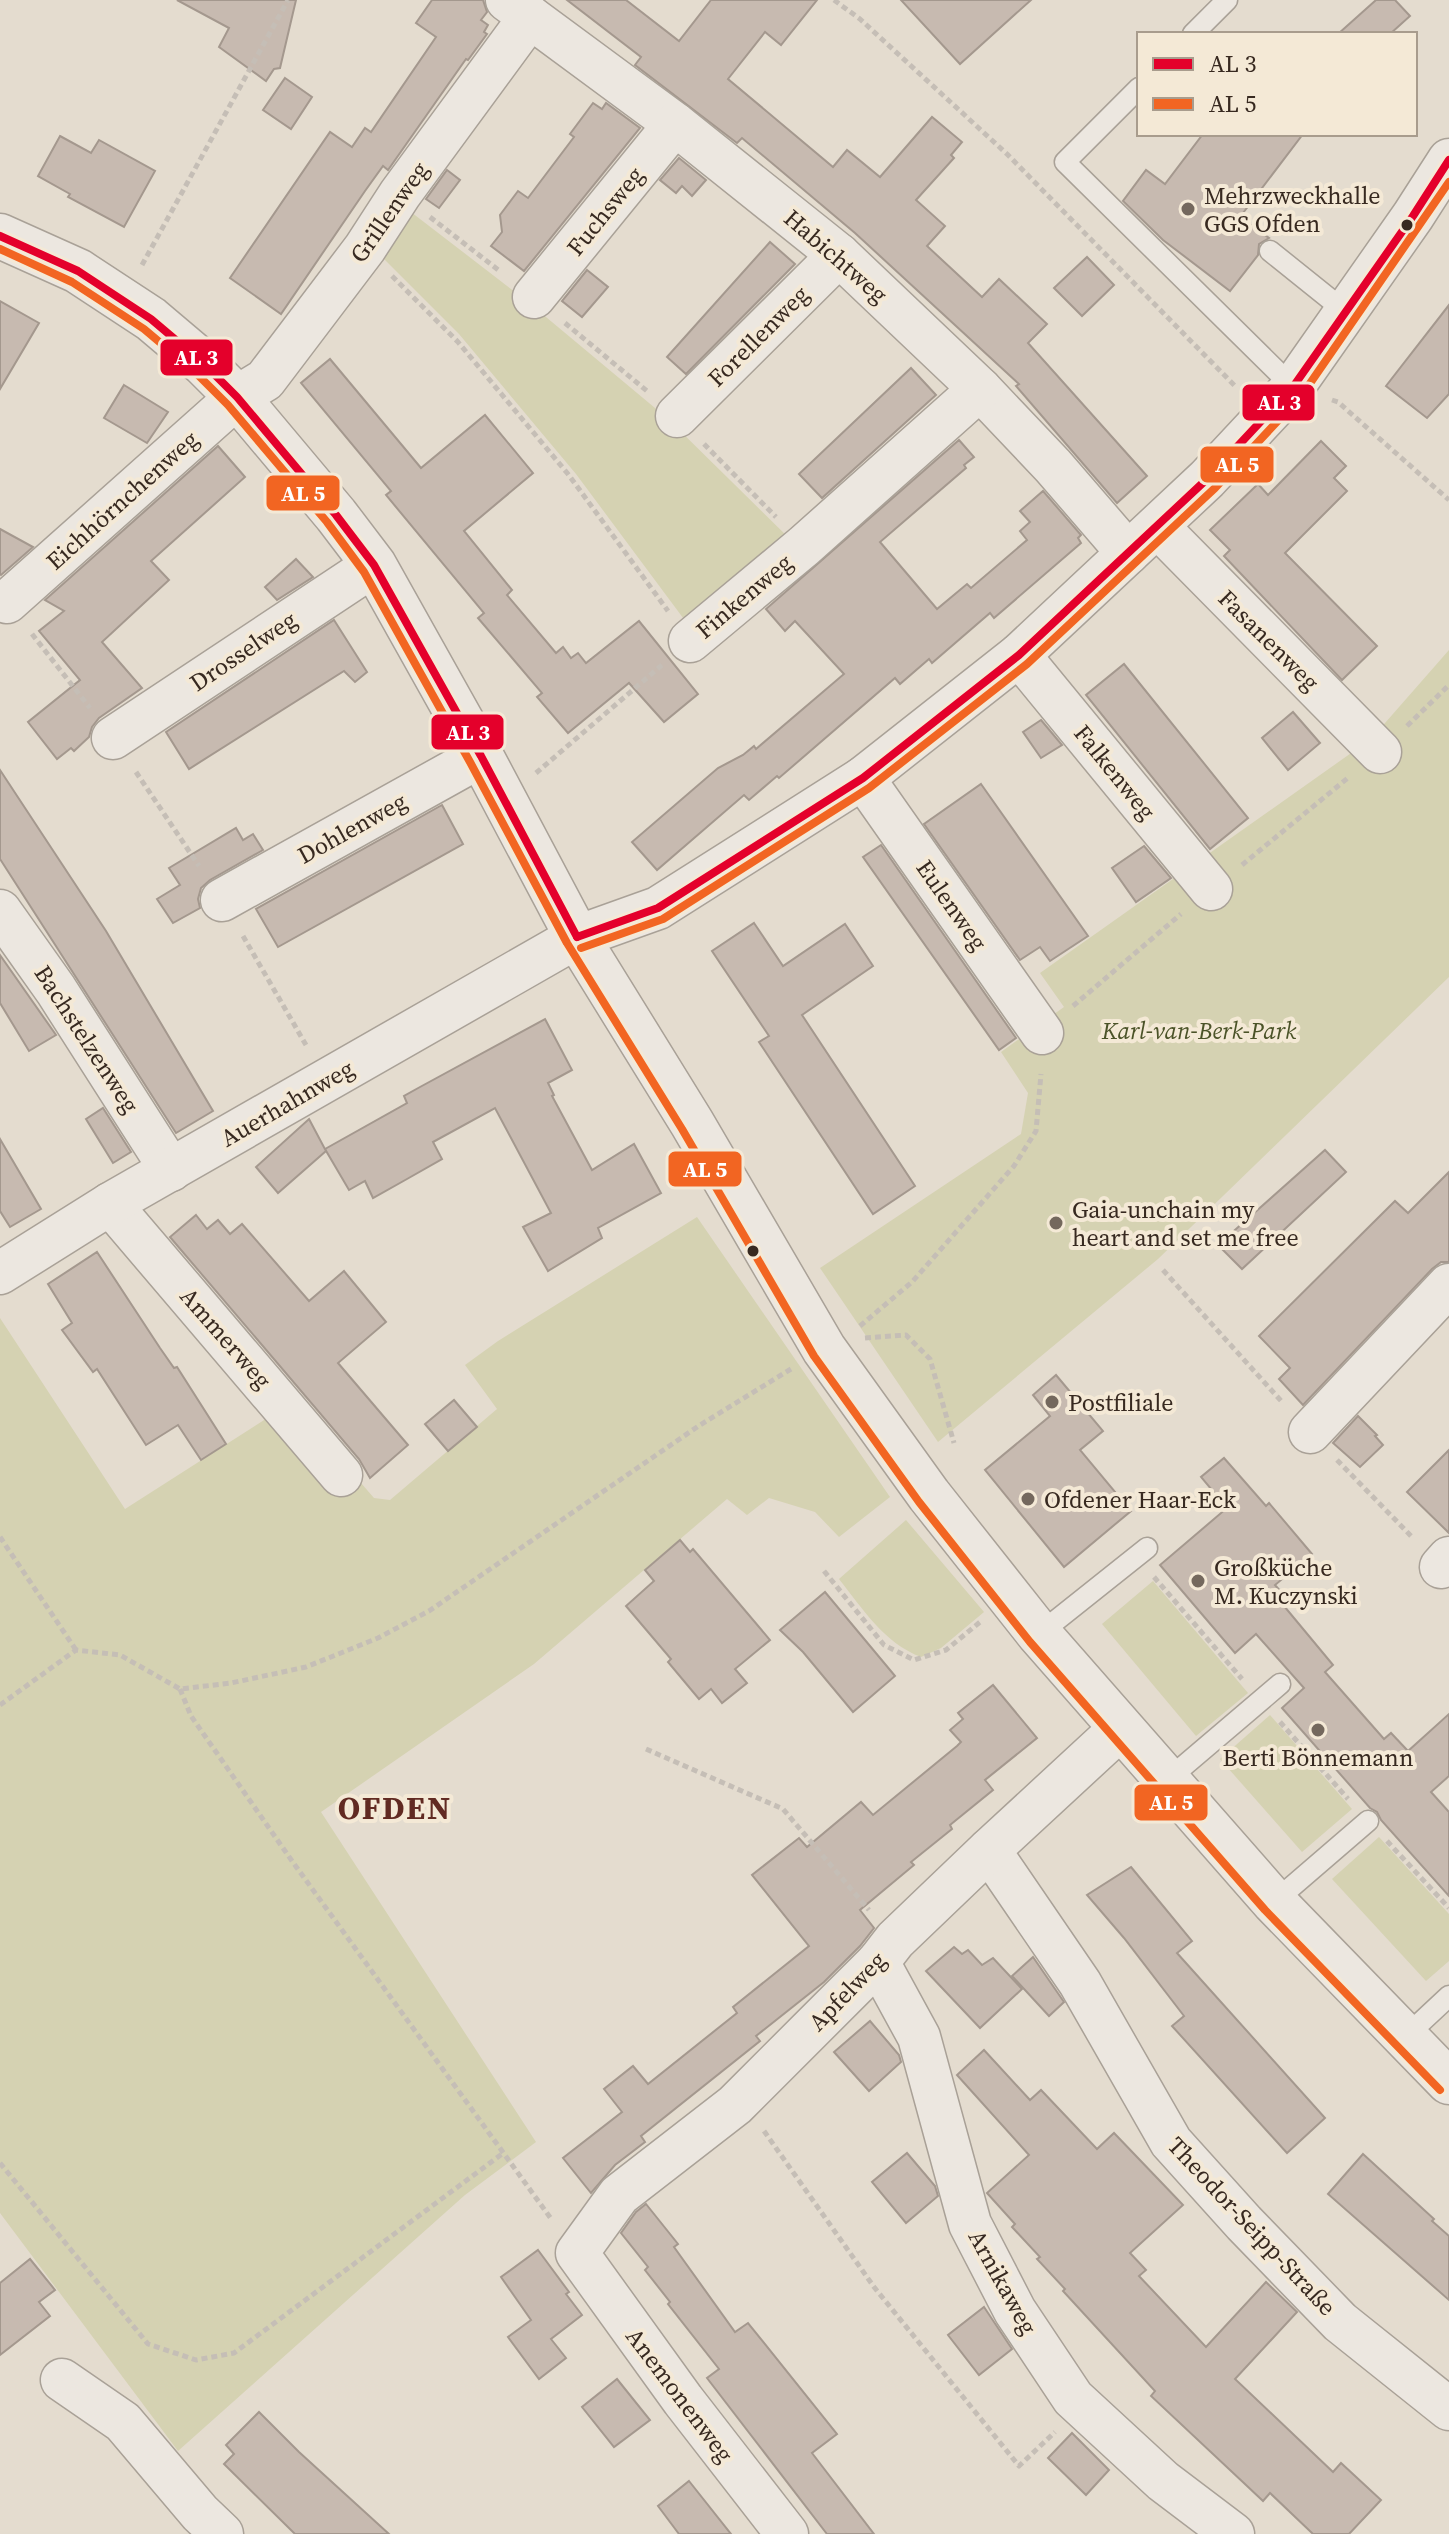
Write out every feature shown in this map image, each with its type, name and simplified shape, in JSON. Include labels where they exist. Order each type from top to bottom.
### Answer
[{"type":"street","name":"Habichtweg","points":[[518,8],[675,124],[839,255],[980,389],[1053,466],[1143,540]]},
{"type":"street","name":"Grillenweg","points":[[237,397],[265,380],[365,248],[518,8]]},
{"type":"street","name":"Fuchsweg","points":[[534,297],[675,124]]},
{"type":"street","name":"Auerhahnweg","points":[[0,1273],[110,1204],[577,937],[658,908],[863,778],[1019,655],[1143,540],[1265,417],[1293,387],[1449,160]]},
{"type":"street","points":[[1,238],[78,271],[151,319],[203,363],[237,397],[374,565],[505,799],[577,937],[929,1495],[1039,1634],[1166,1781],[1274,1902],[1449,2082]]},
{"type":"street","name":"Forellenweg","points":[[677,416],[839,255]]},
{"type":"street","name":"Finkenweg","points":[[690,641],[804,546],[980,389]]},
{"type":"street","name":"Eichhörnchenweg","points":[[7,602],[237,397]]},
{"type":"street","name":"Fasanenweg","points":[[1143,540],[1380,752]]},
{"type":"street","name":"Drosselweg","points":[[113,738],[374,565]]},
{"type":"street","name":"Falkenweg","points":[[1019,655],[1211,889]]},
{"type":"street","name":"Dohlenweg","points":[[222,900],[481,756]]},
{"type":"street","name":"Eulenweg","points":[[863,778],[1042,1033]]},
{"type":"street","name":"Bachstelzenweg","points":[[0,911],[56,990],[171,1170]]},
{"type":"street","name":"Ammerweg","points":[[110,1204],[341,1475]]},
{"type":"street","points":[[1310,1432],[1449,1285]]},
{"type":"street","name":"Apfelweg","points":[[577,2253],[619,2195],[741,2099],[989,1850],[1120,1729]]},
{"type":"street","name":"Theodor-Seipp-Straße","points":[[989,1850],[1080,1983],[1171,2142],[1340,2322],[1449,2409]]},
{"type":"street","name":"Arnikaweg","points":[[887,1951],[919,2037],[970,2224],[1015,2311],[1073,2398],[1163,2481],[1233,2534]]},
{"type":"street","name":"Anemonenweg","points":[[577,2253],[683,2400],[787,2534]]},
{"type":"street","points":[[62,2380],[123,2422],[200,2513],[222,2534]]},
{"type":"lane","points":[[1195,32],[1227,0]]},
{"type":"lane","points":[[1137,90],[1065,162],[1293,387]]},
{"type":"lane","points":[[1270,251],[1346,312]]},
{"type":"lane","points":[[1039,1634],[1142,1552]]},
{"type":"lane","points":[[1166,1781],[1280,1684]]},
{"type":"lane","points":[[1274,1902],[1368,1821]]},
{"type":"lane","points":[[1404,2038],[1449,1996]]},
{"type":"path","points":[[122,300],[288,0]]},
{"type":"path","points":[[834,0],[860,19],[1007,154],[1265,417]]},
{"type":"path","points":[[400,194],[534,297],[677,416],[804,546]]},
{"type":"path","points":[[365,248],[458,342],[568,474],[690,641]]},
{"type":"path","points":[[1293,387],[1338,402],[1449,500]]},
{"type":"path","points":[[7,602],[113,738],[222,900],[326,1080]]},
{"type":"path","name":"Finkenweg","points":[[505,799],[690,641]]},
{"type":"path","points":[[0,1705],[76,1650],[120,1655],[180,1689],[231,1683],[306,1667],[378,1638],[429,1611],[700,1425],[832,1345],[912,1282],[1014,1166],[1036,1131],[1042,1033],[1211,889],[1380,752],[1449,685]]},
{"type":"path","points":[[832,1345],[906,1335],[930,1359],[954,1443]]},
{"type":"path","points":[[0,1537],[76,1650]]},
{"type":"path","points":[[1142,1552],[1261,1701],[1449,1908]]},
{"type":"path","points":[[824,1571],[884,1645],[914,1660],[946,1650],[1010,1598]]},
{"type":"path","points":[[180,1689],[191,1716],[502,2154],[577,2253]]},
{"type":"path","points":[[646,1749],[783,1809],[887,1951]]},
{"type":"path","points":[[741,2099],[874,2287],[1019,2466],[1082,2407]]},
{"type":"path","points":[[0,2163],[148,2344],[196,2360],[234,2353],[502,2154]]},
{"type":"green space","points":[[407,209],[528,302],[667,418],[794,543],[692,630],[576,474],[459,334],[377,252]]},
{"type":"green space","name":"Karl-van-Berk-Park","points":[[1449,650],[1449,977],[1158,1259],[938,1442],[820,1268],[1021,1134],[1028,1093],[1001,1052],[1064,1007],[1040,973],[1371,739]]},
{"type":"green space","points":[[697,1217],[890,1497],[839,1537],[815,1512],[769,1498],[747,1515],[727,1499],[534,1664],[321,1812],[536,2142],[465,2195],[178,2451],[0,2213],[0,1318],[125,1509],[275,1413],[348,1468],[374,1498],[390,1500],[497,1409],[465,1365],[498,1341]]},
{"type":"green space","points":[[906,1520],[984,1612],[941,1648],[921,1657],[885,1634],[839,1579]]},
{"type":"green space","points":[[1153,1581],[1248,1693],[1196,1736],[1102,1624]]},
{"type":"green space","points":[[1270,1715],[1352,1809],[1302,1852],[1220,1759]]},
{"type":"green space","points":[[1379,1837],[1449,1914],[1449,1961],[1426,1981],[1332,1879]]},
{"type":"building","points":[[177,0],[296,0],[280,68],[274,69],[266,81],[219,47],[229,28]]},
{"type":"building","points":[[432,0],[483,0],[487,12],[481,20],[488,25],[484,32],[487,34],[388,170],[383,166],[281,314],[230,278],[330,132],[352,147],[365,128],[371,132],[436,37],[416,23]]},
{"type":"building","points":[[567,0],[626,0],[679,41],[711,0],[817,0],[781,45],[765,32],[728,79],[833,167],[847,150],[880,177],[932,117],[962,142],[951,155],[954,158],[916,200],[945,226],[927,246],[982,297],[999,279],[1047,324],[1028,343],[1147,476],[1117,503],[1016,386],[1019,384],[855,233],[742,138],[737,143],[635,65],[641,57]]},
{"type":"building","points":[[901,0],[1031,0],[960,64]]},
{"type":"building","points":[[1376,0],[1395,0],[1410,16],[1392,32],[1340,32]]},
{"type":"building","points":[[285,78],[312,97],[291,129],[263,110]]},
{"type":"building","points":[[593,103],[602,109],[606,103],[640,128],[524,271],[491,246],[502,232],[500,215],[518,191],[528,198],[574,137],[570,134]]},
{"type":"building","points":[[60,136],[91,153],[99,140],[155,171],[124,227],[68,197],[70,194],[38,176]]},
{"type":"building","name":"Mehrzweckhalle GGS Ofden","points":[[1201,136],[1301,136],[1240,217],[1269,238],[1259,244],[1258,255],[1230,291],[1163,240],[1123,201],[1146,170],[1165,184]]},
{"type":"building","points":[[679,158],[706,180],[692,196],[682,186],[676,193],[660,180]]},
{"type":"building","points":[[447,170],[460,180],[439,208],[426,199]]},
{"type":"building","points":[[770,242],[795,264],[686,374],[667,357]]},
{"type":"building","points":[[1087,257],[1114,285],[1082,316],[1054,288]]},
{"type":"building","points":[[587,270],[608,287],[582,317],[562,301]]},
{"type":"building","points":[[0,301],[39,323],[0,389]]},
{"type":"building","points":[[1449,305],[1449,394],[1427,418],[1386,386]]},
{"type":"building","points":[[330,359],[421,468],[485,415],[533,473],[464,531],[512,590],[507,595],[556,653],[563,647],[571,658],[578,653],[586,663],[639,621],[698,694],[664,722],[629,683],[568,733],[537,697],[542,693],[478,618],[484,613],[386,495],[391,491],[301,383]]},
{"type":"building","points":[[911,368],[936,395],[822,498],[799,474]]},
{"type":"building","points":[[124,385],[168,412],[147,443],[104,418]]},
{"type":"building","points":[[959,440],[974,457],[964,465],[966,468],[880,542],[937,609],[967,584],[971,588],[1027,540],[1020,531],[1030,522],[1020,511],[1043,491],[1081,535],[1078,538],[1081,543],[994,618],[990,613],[932,663],[929,659],[900,684],[895,678],[779,778],[777,776],[749,800],[744,795],[657,870],[632,842],[718,768],[754,746],[756,749],[844,674],[795,621],[785,631],[766,609]]},
{"type":"building","points":[[1321,441],[1346,466],[1334,478],[1347,491],[1285,553],[1377,646],[1342,680],[1224,556],[1230,550],[1210,530],[1258,484],[1268,495]]},
{"type":"building","points":[[218,446],[245,477],[151,561],[169,580],[102,642],[142,688],[99,718],[89,737],[74,751],[71,748],[57,759],[28,722],[80,680],[39,631],[64,611],[45,600]]},
{"type":"building","points":[[0,529],[33,547],[1,575],[0,574]]},
{"type":"building","points":[[296,559],[313,577],[277,600],[265,587]]},
{"type":"building","points":[[334,620],[367,672],[355,682],[344,671],[189,769],[166,732]]},
{"type":"building","points":[[1124,664],[1248,818],[1210,849],[1086,695]]},
{"type":"building","points":[[1293,712],[1320,743],[1288,770],[1262,738]]},
{"type":"building","points":[[1041,720],[1062,745],[1041,758],[1023,732]]},
{"type":"building","points":[[0,770],[106,931],[213,1111],[176,1133],[0,859]]},
{"type":"building","points":[[981,784],[1088,936],[1050,961],[1040,947],[1020,960],[924,824]]},
{"type":"building","points":[[442,805],[463,844],[278,947],[256,909]]},
{"type":"building","points":[[236,828],[243,840],[253,834],[263,850],[210,880],[201,888],[198,899],[200,908],[173,923],[157,899],[180,885],[169,868]]},
{"type":"building","points":[[881,845],[1016,1038],[999,1050],[863,857]]},
{"type":"building","points":[[1144,846],[1171,878],[1136,902],[1112,868]]},
{"type":"building","points":[[754,923],[783,966],[845,924],[873,966],[802,1015],[915,1186],[873,1214],[759,1042],[769,1036],[712,951]]},
{"type":"building","points":[[0,955],[56,1035],[29,1051],[0,1003]]},
{"type":"building","points":[[545,1019],[572,1070],[548,1083],[552,1096],[592,1170],[634,1144],[661,1193],[598,1228],[602,1238],[548,1271],[523,1227],[551,1213],[495,1108],[433,1142],[442,1159],[407,1179],[373,1198],[365,1181],[349,1190],[325,1149],[407,1103],[404,1096]]},
{"type":"building","points":[[103,1108],[131,1152],[113,1163],[86,1119]]},
{"type":"building","points":[[309,1119],[326,1151],[278,1193],[256,1167]]},
{"type":"building","points":[[0,1139],[41,1209],[10,1227],[0,1211]]},
{"type":"building","points":[[1325,1150],[1346,1172],[1242,1269],[1218,1245]]},
{"type":"building","points":[[1449,1172],[1449,1262],[1441,1262],[1432,1269],[1303,1405],[1279,1379],[1290,1368],[1259,1336],[1395,1201],[1408,1213]]},
{"type":"building","points":[[196,1215],[207,1229],[218,1220],[230,1234],[242,1224],[309,1301],[344,1271],[386,1322],[338,1363],[408,1445],[370,1478],[359,1459],[170,1237]]},
{"type":"building","points":[[97,1252],[226,1444],[201,1460],[178,1425],[146,1445],[97,1369],[93,1372],[62,1330],[72,1323],[48,1284]]},
{"type":"building","points":[[1056,1375],[1103,1431],[1080,1450],[1131,1511],[1064,1567],[985,1470],[1050,1416],[1033,1395]]},
{"type":"building","points":[[454,1400],[477,1427],[448,1451],[425,1424]]},
{"type":"building","points":[[1358,1416],[1383,1445],[1360,1467],[1333,1443]]},
{"type":"building","points":[[1449,1450],[1449,1533],[1407,1492]]},
{"type":"building","points":[[1224,1458],[1266,1506],[1269,1503],[1312,1554],[1275,1585],[1289,1601],[1284,1606],[1333,1665],[1325,1672],[1384,1739],[1391,1733],[1408,1751],[1449,1714],[1449,1776],[1431,1792],[1449,1812],[1449,1896],[1282,1708],[1304,1688],[1256,1634],[1235,1653],[1160,1565],[1227,1508],[1201,1477]]},
{"type":"building","points":[[680,1540],[690,1552],[693,1549],[770,1640],[735,1669],[747,1683],[722,1703],[711,1689],[699,1699],[668,1662],[671,1659],[626,1606],[654,1581],[645,1570]]},
{"type":"building","points":[[825,1592],[895,1676],[853,1712],[803,1652],[780,1630]]},
{"type":"building","points":[[993,1685],[1037,1738],[985,1780],[993,1790],[950,1825],[952,1829],[911,1862],[914,1865],[860,1910],[874,1928],[860,1946],[824,1982],[756,2036],[760,2041],[641,2136],[645,2142],[615,2165],[591,2193],[563,2158],[622,2112],[604,2089],[633,2066],[648,2084],[737,2013],[733,2007],[809,1946],[752,1875],[799,1838],[807,1847],[861,1802],[873,1815],[961,1742],[950,1730],[963,1719],[958,1713]]},
{"type":"building","points":[[1131,1867],[1192,1941],[1177,1953],[1325,2118],[1287,2153],[1172,2026],[1184,2016],[1087,1895]]},
{"type":"building","points":[[954,1947],[962,1954],[968,1950],[982,1965],[993,1958],[1022,1989],[980,2028],[926,1971]]},
{"type":"building","points":[[1033,1957],[1064,2002],[1049,2016],[1012,1976]]},
{"type":"building","points":[[870,2021],[899,2055],[901,2062],[869,2091],[834,2052]]},
{"type":"building","points":[[984,2050],[1030,2100],[1041,2090],[1097,2149],[1114,2133],[1183,2205],[1130,2253],[1146,2270],[1139,2276],[1206,2347],[1266,2282],[1297,2312],[1235,2379],[1333,2472],[1341,2463],[1381,2500],[1349,2534],[1313,2534],[1270,2493],[1263,2501],[1151,2396],[1155,2391],[1063,2291],[1065,2289],[1037,2259],[1040,2257],[1012,2227],[1015,2224],[987,2193],[1029,2155],[957,2075]]},
{"type":"building","points":[[907,2153],[935,2186],[938,2196],[906,2223],[872,2182]]},
{"type":"building","points":[[1363,2154],[1449,2236],[1449,2300],[1328,2194]]},
{"type":"building","points":[[646,2204],[678,2244],[674,2247],[735,2332],[748,2323],[837,2434],[812,2453],[874,2534],[827,2534],[707,2378],[719,2369],[668,2304],[670,2302],[645,2270],[648,2267],[621,2233]]},
{"type":"building","points":[[538,2250],[582,2315],[551,2339],[566,2358],[539,2379],[508,2337],[531,2320],[501,2277]]},
{"type":"building","points":[[30,2259],[55,2290],[39,2302],[50,2316],[0,2355],[0,2283]]},
{"type":"building","points":[[984,2307],[1012,2349],[979,2375],[948,2335]]},
{"type":"building","points":[[617,2379],[650,2420],[614,2447],[582,2407]]},
{"type":"building","points":[[259,2412],[389,2534],[295,2534],[224,2464],[234,2454],[226,2445]]},
{"type":"building","points":[[1072,2433],[1109,2470],[1086,2495],[1048,2458]]},
{"type":"building","points":[[689,2481],[731,2534],[679,2534],[658,2506]]},
{"type":"transit line","points":[[577,937],[658,908],[863,778],[1019,655],[1207,479],[1293,387],[1449,160]]},
{"type":"transit line","points":[[581,948],[663,919],[869,788],[1027,664],[1215,488],[1302,395],[1449,182]]},
{"type":"transit line","points":[[0,236],[78,271],[151,319],[237,397],[336,515],[374,565],[481,756],[577,937]]},
{"type":"transit line","points":[[0,249],[72,282],[144,329],[228,405],[327,522],[364,572],[567,943],[682,1129],[814,1356],[919,1502],[1030,1642],[1265,1910],[1440,2090]]},
{"type":"place","name":"Mehrzweckhalle GGS Ofden","points":[[1188,209]]},
{"type":"place","name":"Gaia-unchain my heart and set me free","points":[[1056,1223]]},
{"type":"place","name":"Postfiliale","points":[[1052,1402]]},
{"type":"place","name":"Ofdener Haar-Eck","points":[[1028,1499]]},
{"type":"place","name":"Großküche M. Kuczynski","points":[[1198,1581]]},
{"type":"place","name":"Berti Bönnemann","points":[[1318,1730]]},
{"type":"district","name":"OFDEN","points":[[395,1808]]}]
